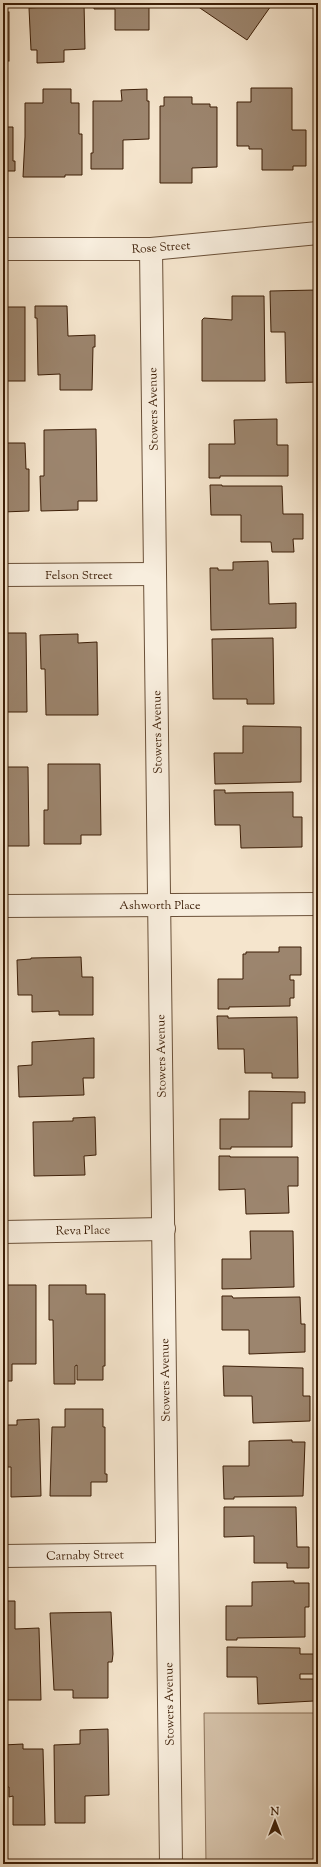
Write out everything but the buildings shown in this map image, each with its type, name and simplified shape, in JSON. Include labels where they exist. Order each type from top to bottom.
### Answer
[{"type":"street","name":"Rose Street","points":[[3,249],[151,249],[318,232]]},
{"type":"street","name":"Stowers Avenue","points":[[151,249],[171,1864]]},
{"type":"street","name":"Felson Street","points":[[3,575],[155,574]]},
{"type":"street","name":"Ashworth Place","points":[[3,906],[318,904]]},
{"type":"street","name":"Reva Place","points":[[3,1232],[164,1229]]},
{"type":"street","name":"Carnaby Street","points":[[3,1556],[167,1554]]},
{"type":"shaded area","points":[[204,1713],[318,1713],[318,1864],[206,1864]]}]
